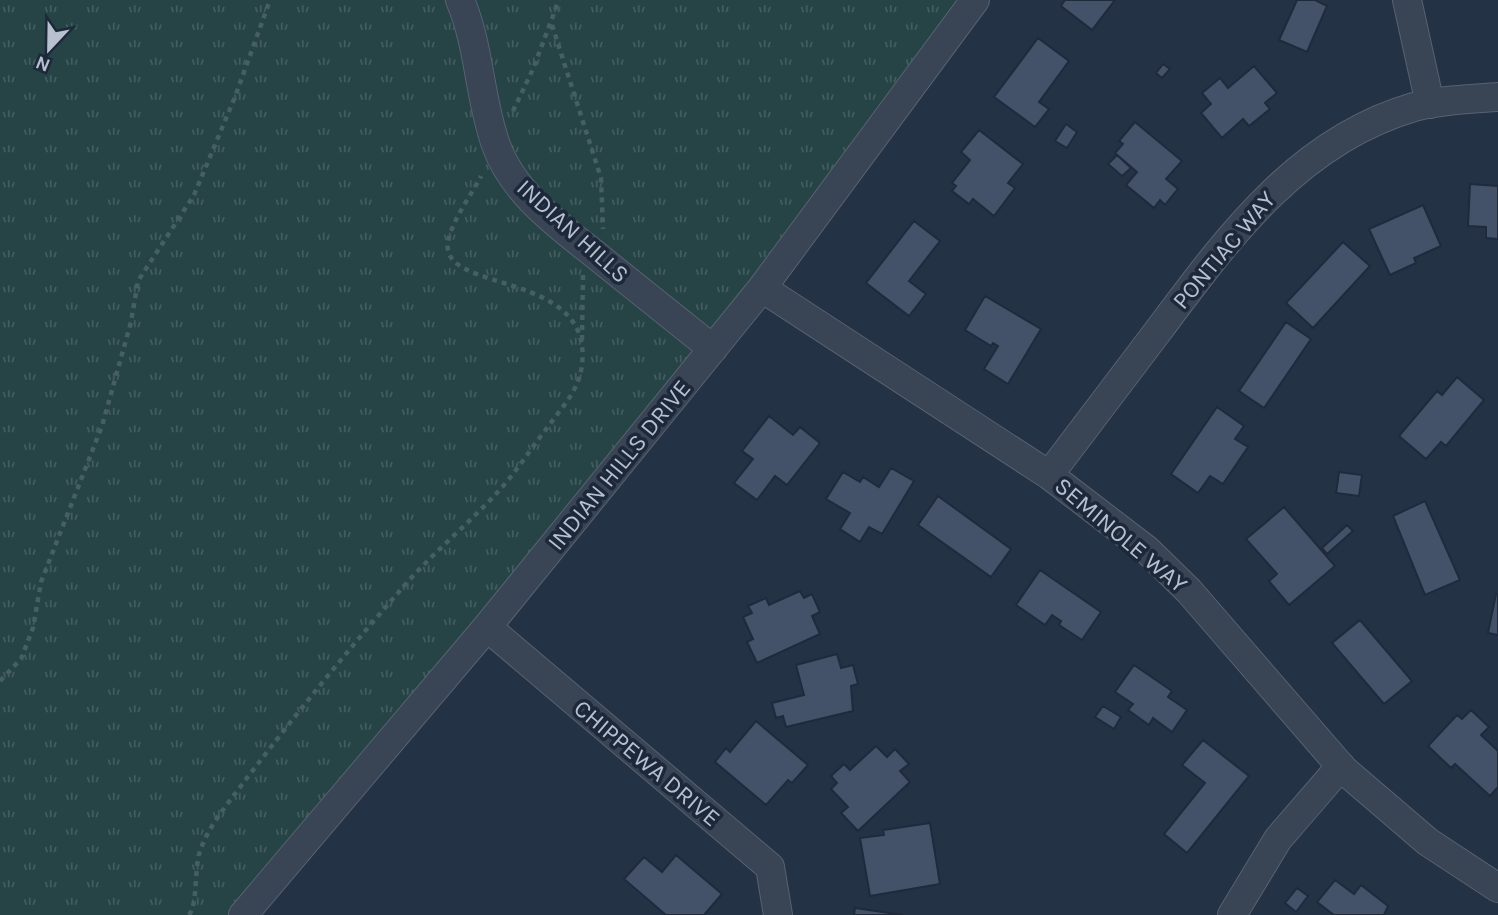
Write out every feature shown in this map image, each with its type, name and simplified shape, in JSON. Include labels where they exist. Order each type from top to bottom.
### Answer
[{"type":"street","name":"INDIAN HILLS","points":[[460,0],[473,33],[496,146],[509,173],[528,196],[593,253],[713,349]]},
{"type":"street","name":"INDIAN HILLS DRIVE","points":[[243,915],[487,627],[762,288],[975,0]]},
{"type":"street","points":[[1407,0],[1430,104]]},
{"type":"street","name":"PONTIAC WAY","points":[[1049,475],[1230,236],[1290,175],[1353,133],[1387,117],[1430,104],[1498,97]]},
{"type":"street","name":"SEMINOLE WAY","points":[[762,288],[1049,475],[1167,568],[1341,766],[1428,842],[1498,888]]},
{"type":"street","name":"CHIPPEWA DRIVE","points":[[487,627],[770,867],[778,915]]},
{"type":"street","points":[[1232,915],[1284,832],[1341,766]]},
{"type":"path","points":[[0,681],[21,659],[33,628],[41,582],[110,399],[131,322],[138,281],[194,195],[235,97],[270,0]]},
{"type":"path","points":[[559,0],[551,24],[496,146],[448,243],[449,255],[457,265],[545,296],[563,310],[582,344]]},
{"type":"path","points":[[189,915],[193,910],[194,877],[209,829],[257,764],[399,590],[498,493],[575,390],[582,365],[582,278],[603,228],[601,178],[551,24]]},
{"type":"green space","points":[[0,0],[981,0],[234,915],[0,915]]},
{"type":"building","points":[[1065,0],[1115,0],[1092,30],[1061,6]]},
{"type":"building","points":[[1297,0],[1315,0],[1327,6],[1307,52],[1279,40]]},
{"type":"building","points":[[1038,38],[1069,61],[1039,102],[1049,109],[1035,127],[994,97]]},
{"type":"building","points":[[1163,64],[1170,69],[1162,78],[1156,73]]},
{"type":"building","points":[[1254,66],[1277,93],[1265,103],[1270,109],[1249,126],[1243,119],[1222,138],[1201,113],[1211,104],[1202,93],[1220,78],[1228,88]]},
{"type":"building","points":[[1135,122],[1182,161],[1166,179],[1178,189],[1165,205],[1160,200],[1154,208],[1126,185],[1137,172],[1115,153],[1123,144],[1119,141]]},
{"type":"building","points":[[1066,124],[1077,132],[1067,148],[1055,141]]},
{"type":"building","points":[[979,130],[1023,164],[1008,183],[1015,188],[994,216],[973,199],[969,204],[952,191],[956,186],[952,183],[970,160],[961,152]]},
{"type":"building","points":[[1117,155],[1131,168],[1122,176],[1108,164]]},
{"type":"building","points":[[1470,184],[1498,186],[1498,239],[1486,238],[1486,227],[1468,226]]},
{"type":"building","points":[[1423,205],[1441,246],[1414,258],[1416,263],[1390,275],[1369,229]]},
{"type":"building","points":[[914,221],[940,241],[909,281],[926,294],[909,316],[866,283]]},
{"type":"building","points":[[1343,242],[1370,266],[1313,328],[1286,303]]},
{"type":"building","points":[[985,296],[1041,329],[1008,384],[984,369],[998,346],[993,343],[991,346],[965,330]]},
{"type":"building","points":[[1286,322],[1311,339],[1264,408],[1239,391]]},
{"type":"building","points":[[1457,377],[1484,400],[1446,446],[1441,442],[1426,459],[1399,436],[1437,391],[1442,395]]},
{"type":"building","points":[[1217,407],[1244,426],[1235,439],[1248,447],[1223,484],[1210,476],[1198,493],[1171,474]]},
{"type":"building","points":[[769,416],[793,435],[800,427],[820,443],[787,485],[775,476],[757,500],[734,483],[753,459],[742,451]]},
{"type":"building","points":[[891,468],[914,481],[882,534],[869,527],[860,542],[840,529],[850,513],[826,499],[843,472],[860,482],[863,477],[879,487]]},
{"type":"building","points":[[1339,472],[1362,475],[1359,496],[1336,493]]},
{"type":"building","points":[[938,496],[1011,549],[991,577],[918,525]]},
{"type":"building","points":[[1425,501],[1460,580],[1425,595],[1393,516]]},
{"type":"building","points":[[1284,507],[1335,566],[1289,605],[1269,581],[1277,574],[1246,539]]},
{"type":"building","points":[[1347,525],[1353,531],[1327,554],[1322,548]]},
{"type":"building","points":[[1040,570],[1101,612],[1082,640],[1059,625],[1061,621],[1052,615],[1045,625],[1016,605]]},
{"type":"building","points":[[800,591],[804,598],[812,594],[820,612],[812,616],[820,634],[757,663],[747,642],[753,639],[743,617],[752,613],[748,606],[766,598],[769,605]]},
{"type":"building","points":[[1498,594],[1498,635],[1488,633]]},
{"type":"building","points":[[1360,620],[1412,681],[1384,704],[1332,643]]},
{"type":"building","points":[[837,654],[841,668],[853,665],[858,684],[851,686],[853,711],[786,727],[783,716],[776,718],[772,703],[804,695],[796,665]]},
{"type":"building","points":[[1134,665],[1172,691],[1168,697],[1187,710],[1172,732],[1153,718],[1149,725],[1128,710],[1133,704],[1115,692]]},
{"type":"building","points":[[1103,706],[1121,717],[1114,729],[1095,717]]},
{"type":"building","points":[[1471,710],[1489,727],[1481,735],[1498,751],[1498,787],[1490,796],[1455,764],[1451,768],[1428,746],[1457,715],[1462,719]]},
{"type":"building","points":[[756,721],[808,765],[792,783],[788,780],[766,805],[715,762],[726,748],[730,752]]},
{"type":"building","points":[[1203,740],[1249,776],[1187,853],[1164,834],[1205,783],[1182,765]]},
{"type":"building","points":[[876,746],[887,757],[895,749],[909,764],[900,771],[910,782],[858,831],[841,813],[848,807],[831,789],[837,783],[831,776],[844,764],[850,770]]},
{"type":"building","points":[[930,823],[940,884],[870,896],[860,838],[884,835],[883,830]]},
{"type":"building","points":[[676,855],[722,894],[704,915],[666,915],[624,879],[644,857],[662,872]]},
{"type":"building","points":[[1335,880],[1354,894],[1361,885],[1388,906],[1384,915],[1334,915],[1317,902]]},
{"type":"building","points":[[1297,888],[1308,896],[1296,912],[1285,903]]},
{"type":"building","points":[[855,908],[903,915],[854,915]]}]
